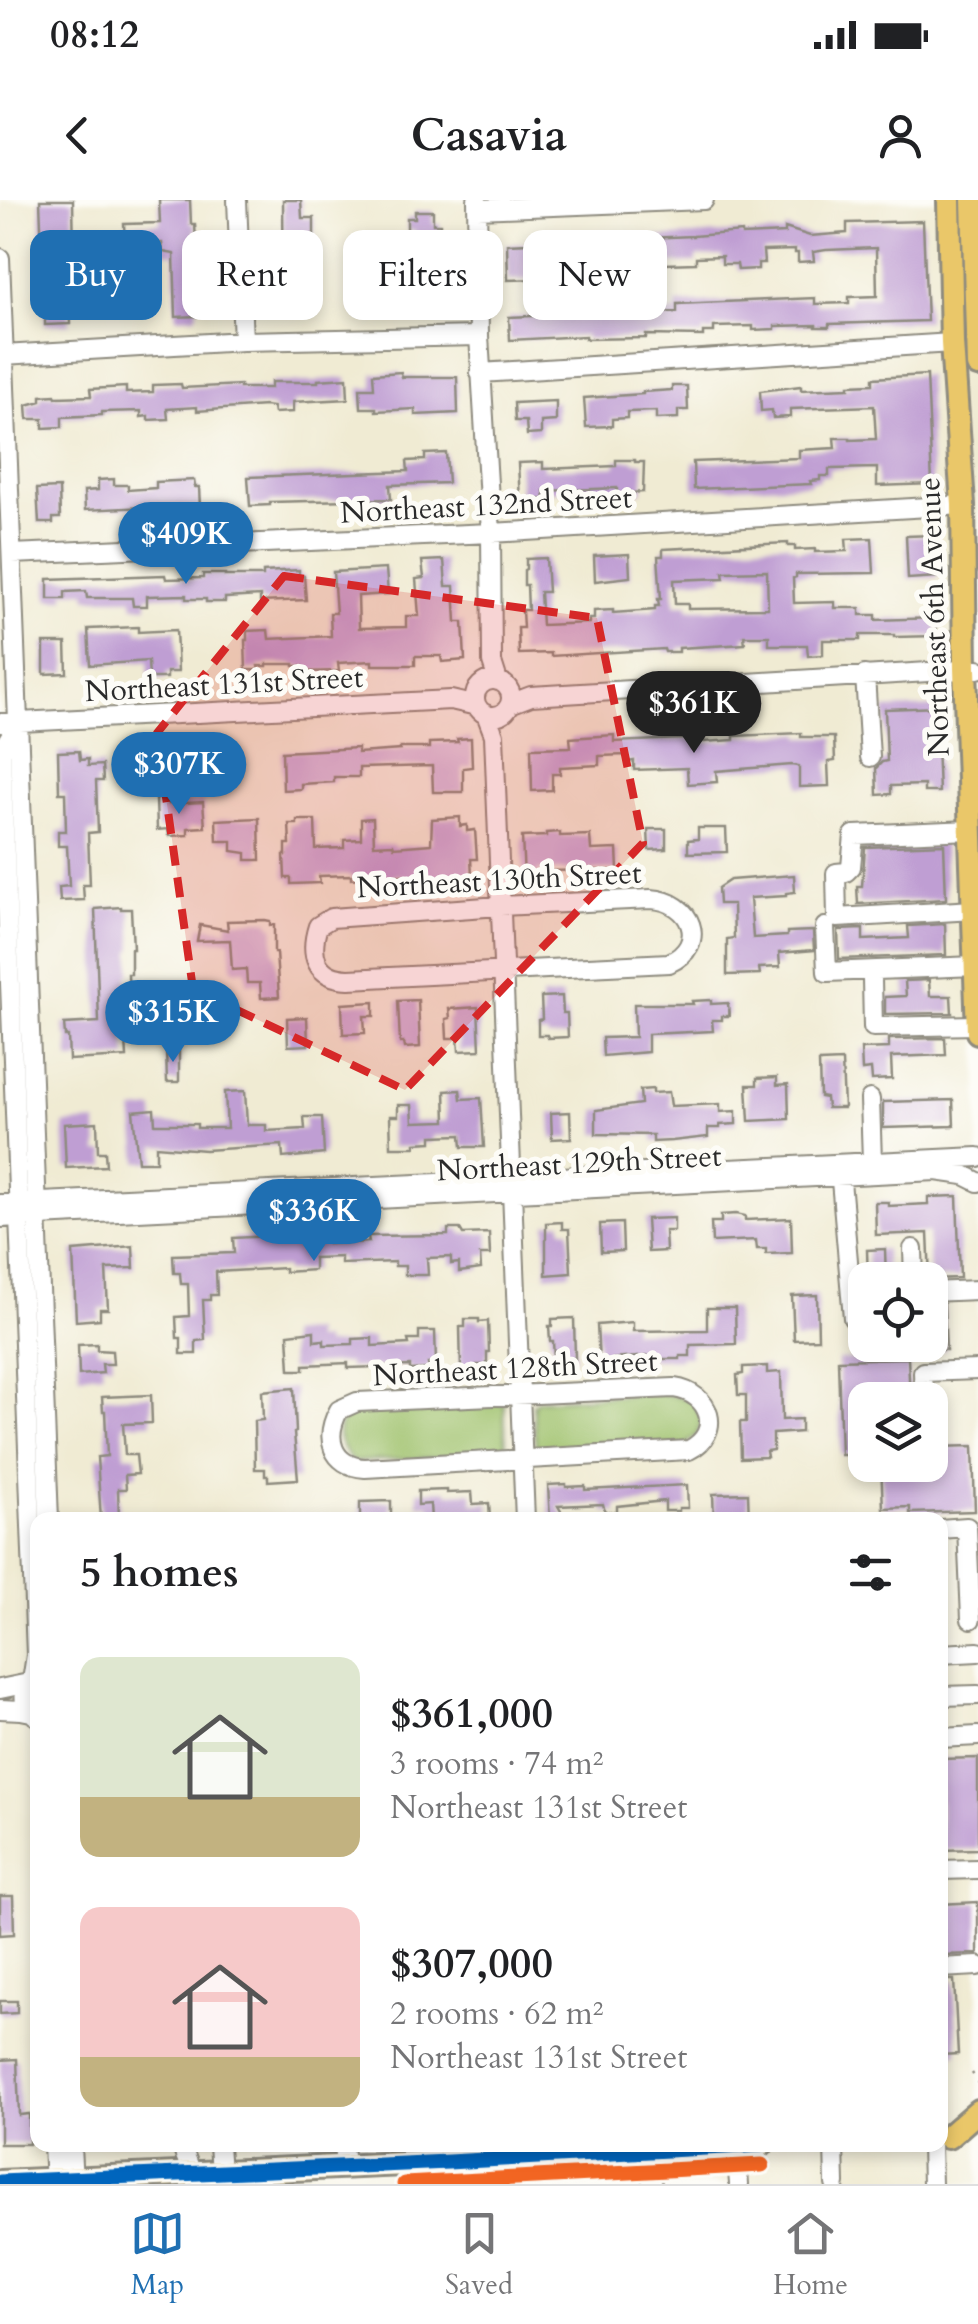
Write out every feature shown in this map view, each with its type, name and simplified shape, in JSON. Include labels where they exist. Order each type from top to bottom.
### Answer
[{"type":"main road","name":"Northeast 6th Avenue","points":[[949,200],[952,343],[971,669],[971,830],[978,1028]]},
{"type":"main road","points":[[960,200],[974,229]]},
{"type":"main road","points":[[973,200],[978,365]]},
{"type":"main road","points":[[948,2133],[978,2111]]},
{"type":"main road","points":[[948,2138],[978,2135]]},
{"type":"main road","points":[[0,2182],[220,2172],[266,2177],[344,2156],[490,2152]]},
{"type":"street","points":[[237,200],[244,341]]},
{"type":"street","points":[[525,1512],[494,735],[491,533],[478,336],[477,204],[704,200]]},
{"type":"street","points":[[0,258],[12,554],[10,722],[1,751],[48,1512]]},
{"type":"street","points":[[4,354],[244,341],[478,336]]},
{"type":"street","points":[[480,374],[952,343]]},
{"type":"street","name":"Northeast 132nd Street","points":[[12,554],[491,533],[963,505]]},
{"type":"street","name":"Northeast 131st Street","points":[[10,722],[971,669]]},
{"type":"street","points":[[864,675],[870,757]]},
{"type":"street","points":[[971,830],[854,835],[851,867],[846,872],[836,872],[838,918],[974,910]]},
{"type":"street","name":"Northeast 130th Street","points":[[662,900],[683,910],[691,932],[684,953],[669,963],[503,970],[340,978],[318,965],[314,949],[318,926],[331,918],[500,906],[662,900]]},
{"type":"street","points":[[825,927],[827,972],[976,966]]},
{"type":"street","points":[[872,979],[873,1027],[978,1028]]},
{"type":"street","points":[[870,1099],[872,1161]]},
{"type":"street","name":"Northeast 129th Street","points":[[840,1170],[872,1161],[978,1157]]},
{"type":"street","points":[[840,1170],[848,1262]]},
{"type":"street","name":"Northeast 129th Street","points":[[0,1218],[29,1210],[840,1170],[936,1171],[964,1175],[978,1182]]},
{"type":"street","name":"Northeast 129th Street","points":[[0,1204],[29,1210]]},
{"type":"street","points":[[29,1210],[34,1512]]},
{"type":"street","points":[[913,1249],[913,1262]]},
{"type":"street","points":[[948,1291],[978,1290]]},
{"type":"street","points":[[923,1382],[923,1372],[978,1370]]},
{"type":"street","name":"Northeast 128th Street","points":[[674,1388],[686,1390],[703,1401],[708,1411],[704,1440],[689,1450],[522,1459],[354,1467],[344,1463],[332,1446],[334,1419],[347,1405],[674,1388]]},
{"type":"street","points":[[948,1529],[967,1528],[971,1620]]},
{"type":"street","points":[[948,1654],[978,1652]]},
{"type":"street","points":[[0,1689],[30,1681]]},
{"type":"street","points":[[30,1685],[24,1695],[30,1712]]},
{"type":"street","points":[[948,1696],[978,1695]]},
{"type":"street","points":[[0,1709],[21,1710],[30,1715]]},
{"type":"street","points":[[948,1738],[978,1736]]},
{"type":"street","points":[[948,1870],[978,1869]]},
{"type":"street","points":[[948,1968],[978,1966]]},
{"type":"street","points":[[55,2152],[63,2182]]},
{"type":"street","points":[[63,2182],[69,2152]]},
{"type":"street","points":[[184,2152],[192,2173]]},
{"type":"street","points":[[219,2152],[220,2172]]},
{"type":"street","points":[[652,2184],[653,2152]]},
{"type":"street","points":[[736,2152],[739,2184]]},
{"type":"street","points":[[834,2152],[835,2184]]},
{"type":"street","points":[[932,2184],[938,2152]]},
{"type":"path","points":[[972,2073],[978,2083]]},
{"type":"highlighted area","points":[[284,576],[597,618],[643,843],[405,1090],[193,989],[157,733]]},
{"type":"green space","points":[[661,1393],[693,1400],[702,1420],[697,1435],[685,1445],[536,1451],[533,1404],[538,1400]]},
{"type":"green space","points":[[504,1403],[506,1454],[352,1462],[338,1436],[350,1409]]},
{"type":"building","points":[[40,200],[73,200],[74,230],[41,230]]},
{"type":"building","points":[[159,200],[190,200],[191,224],[195,224],[195,230],[182,230],[182,317],[176,317],[174,254],[163,252],[162,230],[124,230],[124,224],[160,223]]},
{"type":"building","points":[[283,200],[301,200],[302,218],[314,218],[314,230],[283,230]]},
{"type":"building","points":[[415,211],[433,211],[433,224],[440,224],[440,230],[407,230],[407,218],[415,218]]},
{"type":"building","points":[[923,221],[927,321],[753,330],[753,326],[714,327],[714,332],[703,332],[703,336],[510,340],[509,317],[667,320],[667,312],[677,312],[677,304],[815,298],[815,304],[849,303],[849,297],[877,296],[876,248],[813,252],[814,261],[798,262],[795,250],[763,251],[764,263],[758,263],[758,269],[738,270],[737,264],[722,264],[722,256],[696,257],[696,263],[667,264],[667,237],[785,233],[785,228],[810,236],[847,233],[847,223]]},
{"type":"building","points":[[523,243],[523,280],[508,280],[507,244]]},
{"type":"building","points":[[45,320],[70,320],[70,324],[45,325]]},
{"type":"building","points":[[401,372],[402,377],[457,377],[458,413],[415,415],[415,409],[361,408],[360,388],[374,388],[373,374]]},
{"type":"building","points":[[927,375],[932,484],[877,486],[877,468],[829,469],[829,476],[820,476],[811,484],[694,489],[693,462],[799,458],[799,450],[835,448],[834,438],[876,439],[874,406],[790,409],[790,417],[773,418],[772,410],[761,411],[760,391],[801,386],[801,390],[849,388],[873,384],[873,378]]},
{"type":"building","points":[[347,378],[348,399],[293,402],[293,412],[274,413],[273,407],[265,406],[197,411],[197,407],[167,409],[168,419],[148,420],[148,416],[141,417],[141,411],[102,412],[62,417],[62,427],[43,428],[43,419],[28,419],[27,405],[41,401],[41,396],[91,396],[90,389],[126,387],[126,393],[153,392],[153,385],[181,384],[182,388],[271,388],[271,382]]},
{"type":"building","points":[[672,386],[687,386],[688,410],[678,410],[678,418],[656,419],[656,411],[627,412],[627,418],[612,419],[612,426],[586,427],[584,398],[643,394],[672,390]]},
{"type":"building","points":[[556,401],[556,421],[541,422],[541,434],[527,435],[526,421],[515,421],[514,403]]},
{"type":"building","points":[[446,453],[448,483],[390,485],[391,499],[270,502],[250,506],[248,477],[408,471],[407,461],[425,460],[425,454]]},
{"type":"building","points":[[616,460],[644,462],[643,492],[617,494],[617,488],[544,491],[545,499],[520,501],[518,463],[543,462],[543,469],[616,466]]},
{"type":"building","points":[[114,479],[114,485],[128,485],[128,490],[156,488],[156,482],[194,480],[195,487],[199,487],[200,508],[85,510],[84,491],[98,490],[98,480]]},
{"type":"building","points":[[59,488],[60,518],[53,518],[53,523],[39,523],[37,489]]},
{"type":"building","points":[[933,535],[937,577],[908,579],[906,536]]},
{"type":"building","points":[[872,538],[874,573],[796,574],[794,603],[835,602],[835,608],[860,608],[860,615],[876,615],[876,620],[936,618],[937,636],[860,635],[860,640],[823,640],[823,655],[808,656],[807,645],[769,645],[769,636],[744,636],[745,644],[679,648],[679,652],[664,649],[551,656],[519,654],[518,628],[523,628],[522,610],[528,610],[524,585],[526,559],[546,558],[548,592],[540,592],[542,625],[589,623],[589,619],[594,619],[594,611],[655,610],[659,606],[658,556],[663,556],[663,549],[788,543],[795,550],[847,551],[846,539]],"holes":[[[767,571],[768,608],[688,609],[688,604],[675,604],[674,580],[724,578],[723,572]]]},
{"type":"building","points":[[629,554],[630,577],[595,581],[594,556]]},
{"type":"building","points":[[444,560],[446,586],[454,586],[456,622],[463,622],[465,660],[442,662],[441,656],[415,656],[415,665],[338,663],[339,671],[303,672],[302,666],[294,664],[267,664],[258,666],[259,670],[246,670],[247,631],[268,630],[269,639],[331,636],[330,613],[336,613],[333,572],[386,569],[388,594],[358,596],[359,628],[406,627],[406,616],[419,616],[416,579],[424,578],[422,561]]},
{"type":"building","points":[[299,570],[299,576],[304,576],[306,600],[260,602],[260,596],[206,602],[186,599],[186,595],[147,596],[147,606],[133,606],[132,598],[87,598],[86,591],[65,592],[65,599],[48,599],[48,579],[263,576],[263,572]]},
{"type":"building","points":[[138,627],[138,632],[176,630],[178,672],[167,672],[167,678],[149,678],[148,661],[90,665],[88,629]]},
{"type":"building","points":[[44,643],[66,643],[67,673],[44,674]]},
{"type":"building","points":[[939,707],[939,792],[924,792],[924,785],[891,786],[891,794],[877,795],[876,768],[887,761],[885,709]]},
{"type":"building","points":[[801,733],[801,737],[834,737],[835,761],[828,762],[829,786],[799,787],[799,766],[792,765],[716,771],[717,782],[688,784],[687,768],[634,770],[634,761],[627,762],[626,755],[599,756],[599,765],[560,767],[560,774],[552,774],[552,790],[532,791],[531,748],[571,747],[570,738],[614,735],[614,742],[704,738],[704,742],[734,740],[734,736]]},
{"type":"building","points":[[471,738],[472,767],[463,768],[463,792],[433,792],[432,766],[359,768],[359,777],[334,777],[334,782],[301,784],[301,789],[283,790],[282,752],[358,748],[358,753],[429,748],[429,743]]},
{"type":"building","points":[[79,751],[80,760],[88,759],[88,766],[102,765],[103,781],[96,781],[98,832],[88,833],[90,885],[83,885],[84,900],[60,901],[59,887],[69,886],[67,846],[58,846],[58,831],[66,831],[65,793],[59,793],[58,752]]},
{"type":"building","points":[[169,798],[169,804],[203,802],[205,827],[188,828],[188,835],[169,836],[168,829],[157,830],[156,799]]},
{"type":"building","points":[[460,817],[460,826],[467,825],[467,831],[475,830],[477,859],[471,859],[472,876],[406,884],[406,876],[402,875],[351,879],[351,875],[319,876],[320,883],[291,884],[291,878],[285,878],[289,824],[297,824],[297,820],[315,820],[316,849],[344,848],[344,840],[361,839],[361,819],[373,818],[374,845],[431,844],[432,819]]},
{"type":"building","points":[[259,818],[260,860],[246,860],[246,853],[232,851],[232,841],[217,841],[216,820]]},
{"type":"building","points":[[698,828],[726,828],[727,852],[688,853],[688,840],[698,839]]},
{"type":"building","points":[[648,829],[666,829],[666,849],[649,850]]},
{"type":"building","points":[[560,832],[560,836],[590,835],[591,850],[617,849],[618,870],[537,871],[538,877],[524,878],[522,837]]},
{"type":"building","points":[[944,844],[946,899],[858,904],[857,886],[862,886],[865,847]]},
{"type":"building","points":[[794,875],[795,892],[750,898],[753,938],[813,931],[814,950],[779,953],[780,967],[759,968],[760,974],[727,975],[727,939],[734,938],[733,904],[719,904],[718,888],[730,880]]},
{"type":"building","points":[[95,909],[131,909],[133,949],[128,974],[129,1004],[124,1004],[127,1057],[69,1060],[64,1024],[99,1022]]},
{"type":"building","points":[[265,920],[274,925],[279,997],[261,998],[260,983],[247,983],[246,969],[232,970],[230,940],[197,941],[200,925],[228,930],[227,921]]},
{"type":"building","points":[[945,924],[946,955],[839,959],[838,930],[863,929],[863,940],[909,938],[908,926]]},
{"type":"building","points":[[929,980],[930,996],[951,996],[952,1013],[885,1014],[885,997],[906,996],[905,981]]},
{"type":"building","points":[[562,996],[568,1037],[538,1035],[541,997]]},
{"type":"building","points":[[418,1000],[420,1047],[405,1048],[400,1043],[398,1001]]},
{"type":"building","points":[[711,1000],[711,1004],[728,1003],[729,1016],[712,1020],[713,1031],[648,1034],[648,1052],[603,1056],[602,1038],[635,1037],[634,1004],[693,1004],[692,1001]]},
{"type":"building","points":[[374,1002],[374,1016],[364,1016],[365,1033],[343,1034],[342,1004]]},
{"type":"building","points":[[478,1007],[480,1050],[459,1051],[458,1038],[447,1038],[449,1009]]},
{"type":"building","points":[[307,1017],[308,1045],[288,1046],[287,1018]]},
{"type":"building","points":[[945,1038],[946,1055],[891,1057],[892,1079],[872,1080],[871,1069],[862,1070],[861,1049],[889,1048],[889,1039]]},
{"type":"building","points":[[166,1049],[179,1049],[179,1082],[167,1082]]},
{"type":"building","points":[[842,1061],[844,1108],[827,1108],[826,1098],[820,1097],[819,1062]]},
{"type":"building","points":[[777,1077],[777,1085],[788,1084],[789,1119],[749,1121],[747,1085],[757,1085],[757,1078]]},
{"type":"building","points":[[653,1089],[653,1093],[669,1092],[671,1106],[720,1104],[720,1112],[736,1111],[736,1124],[708,1128],[708,1137],[672,1141],[653,1142],[653,1135],[596,1134],[596,1110],[641,1104],[640,1090]]},
{"type":"building","points":[[460,1090],[461,1099],[481,1098],[484,1147],[462,1147],[461,1135],[432,1136],[432,1142],[415,1143],[415,1147],[391,1147],[390,1116],[398,1116],[398,1105],[412,1105],[413,1122],[446,1121],[445,1091]]},
{"type":"building","points":[[245,1091],[247,1125],[266,1125],[266,1131],[305,1129],[304,1117],[322,1117],[324,1154],[283,1158],[282,1145],[205,1150],[156,1146],[156,1162],[138,1162],[133,1111],[154,1109],[155,1124],[227,1128],[225,1092]]},
{"type":"building","points":[[953,1100],[954,1126],[883,1128],[883,1102]]},
{"type":"building","points":[[570,1112],[571,1138],[552,1139],[551,1113]]},
{"type":"building","points":[[97,1122],[98,1152],[105,1152],[106,1166],[66,1168],[64,1124]]},
{"type":"building","points":[[957,1196],[960,1278],[948,1278],[948,1262],[929,1262],[928,1233],[876,1235],[875,1202],[888,1202],[888,1206],[928,1204],[928,1197]]},
{"type":"building","points":[[721,1215],[745,1216],[745,1220],[791,1218],[792,1253],[766,1254],[766,1249],[757,1249],[756,1240],[712,1242],[711,1222],[721,1222]]},
{"type":"building","points":[[674,1218],[674,1231],[665,1231],[666,1251],[648,1252],[646,1219]]},
{"type":"building","points":[[562,1222],[562,1229],[569,1229],[571,1273],[546,1275],[546,1223]]},
{"type":"building","points":[[622,1223],[623,1251],[601,1252],[600,1224]]},
{"type":"building","points":[[448,1229],[460,1229],[463,1234],[489,1233],[490,1255],[480,1255],[481,1269],[459,1272],[459,1263],[451,1264],[451,1257],[427,1258],[428,1275],[405,1275],[405,1266],[395,1266],[395,1262],[341,1264],[341,1257],[314,1258],[314,1270],[216,1272],[217,1295],[203,1300],[205,1340],[196,1341],[196,1354],[181,1354],[176,1317],[189,1316],[188,1284],[181,1284],[180,1273],[174,1273],[173,1255],[234,1253],[233,1238],[270,1236],[270,1240],[315,1235],[328,1237],[328,1244],[369,1242],[368,1236],[448,1235]]},
{"type":"building","points":[[133,1246],[134,1268],[106,1269],[108,1309],[100,1309],[100,1319],[76,1321],[73,1251]]},
{"type":"building","points":[[885,1249],[885,1262],[867,1262],[867,1250]]},
{"type":"building","points":[[817,1295],[818,1339],[794,1340],[792,1296]]},
{"type":"building","points":[[707,1308],[735,1308],[736,1344],[690,1345],[690,1356],[680,1359],[650,1356],[599,1362],[597,1325],[633,1322],[633,1331],[707,1330]]},
{"type":"building","points":[[574,1318],[575,1359],[554,1360],[549,1326],[552,1319]]},
{"type":"building","points":[[465,1319],[488,1321],[487,1365],[477,1365],[477,1370],[461,1371],[460,1327],[465,1327]]},
{"type":"building","points":[[314,1331],[314,1341],[324,1340],[324,1345],[353,1344],[353,1339],[372,1338],[372,1346],[409,1344],[408,1340],[419,1340],[419,1331],[435,1331],[436,1364],[428,1364],[429,1369],[410,1370],[410,1366],[348,1368],[348,1363],[304,1365],[304,1370],[290,1370],[288,1334]]},
{"type":"building","points":[[97,1344],[97,1350],[112,1351],[113,1364],[102,1364],[103,1373],[79,1375],[78,1345]]},
{"type":"building","points":[[838,1360],[908,1362],[909,1382],[848,1382],[848,1455],[841,1455]]},
{"type":"building","points":[[767,1366],[767,1373],[781,1372],[782,1420],[801,1419],[801,1432],[773,1434],[773,1450],[766,1451],[767,1457],[741,1458],[740,1422],[746,1422],[746,1395],[738,1395],[737,1375],[743,1374],[743,1367]]},
{"type":"building","points":[[294,1388],[298,1479],[268,1481],[265,1469],[255,1469],[254,1421],[263,1420],[262,1391]]},
{"type":"building","points":[[151,1395],[152,1423],[123,1424],[125,1455],[136,1455],[138,1474],[125,1475],[126,1489],[118,1489],[119,1512],[100,1512],[97,1457],[107,1456],[102,1397]]},
{"type":"building","points":[[973,1446],[975,1511],[910,1512],[910,1507],[883,1508],[882,1482],[948,1482],[948,1447]]},
{"type":"building","points":[[548,1485],[585,1486],[585,1490],[687,1485],[688,1508],[665,1511],[665,1501],[617,1506],[617,1512],[605,1512],[603,1504],[558,1506],[561,1512],[550,1512]]},
{"type":"building","points":[[418,1491],[472,1492],[473,1504],[489,1503],[490,1512],[430,1512],[430,1504],[418,1505]]},
{"type":"building","points":[[748,1493],[749,1512],[714,1512],[713,1494]]},
{"type":"building","points":[[391,1501],[391,1512],[360,1512],[360,1502]]},
{"type":"building","points":[[978,1758],[978,1849],[948,1850],[948,1759]]},
{"type":"building","points":[[0,1896],[13,1896],[14,1934],[0,1935]]},
{"type":"building","points":[[978,1902],[978,1954],[948,1955],[948,1904]]},
{"type":"building","points":[[948,1980],[954,1980],[958,2054],[948,2055]]},
{"type":"building","points":[[0,2001],[17,2001],[17,2013],[0,2014]]},
{"type":"building","points":[[17,2059],[19,2115],[29,2114],[29,2144],[0,2144],[0,2060]]},
{"type":"transit line","points":[[0,2182],[632,2152]]},
{"type":"transit line","points":[[404,2184],[762,2165]]}]
